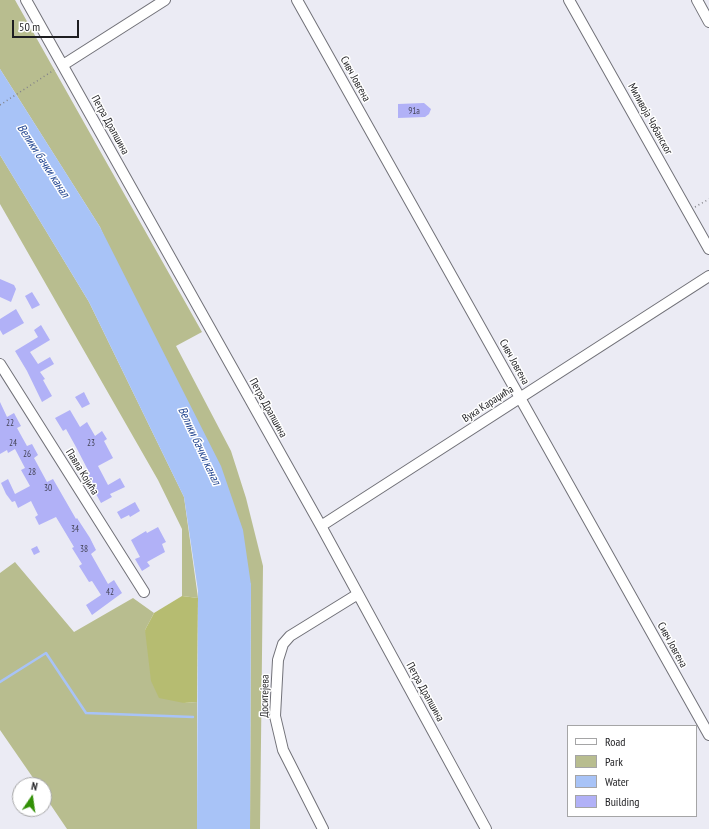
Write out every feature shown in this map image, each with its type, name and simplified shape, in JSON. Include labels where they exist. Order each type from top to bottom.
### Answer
[{"type":"street","name":"Петра Драпшина","points":[[26,0],[321,526],[486,829]]},
{"type":"street","points":[[63,65],[166,0]]},
{"type":"street","name":"Сивч Јовгена","points":[[297,0],[709,736]]},
{"type":"street","name":"Миливоја Чобанског","points":[[569,0],[709,249]]},
{"type":"street","points":[[697,0],[709,22]]},
{"type":"street","name":"Вука Караџића","points":[[321,526],[709,276]]},
{"type":"street","name":"Павла Којића","points":[[0,364],[144,592]]},
{"type":"street","name":"Доситејева","points":[[323,829],[283,750],[275,716],[278,660],[283,644],[290,636],[358,594]]},
{"type":"path","points":[[0,105],[63,65]]},
{"type":"path","points":[[688,211],[709,199]]},
{"type":"green space","points":[[0,0],[15,0],[202,332],[176,346],[231,451],[246,498],[263,566],[260,829],[250,829],[251,585],[100,227],[0,69]]},
{"type":"green space","points":[[0,155],[89,302],[184,497],[198,598],[182,596],[182,529],[158,480],[0,204]]},
{"type":"green space","points":[[15,562],[74,632],[133,598],[154,613],[145,630],[184,703],[197,702],[197,829],[67,829],[52,807],[52,777],[32,777],[0,730],[0,573]]},
{"type":"green space","points":[[182,596],[198,598],[197,702],[184,703],[159,698],[151,681],[145,630],[154,613]]},
{"type":"water","name":"Велики бачки канал","points":[[0,69],[100,227],[221,466],[243,530],[251,585],[250,829],[197,829],[198,591],[184,497],[89,302],[0,155]]},
{"type":"building","points":[[424,103],[431,109],[429,114],[425,117],[398,118],[398,104]]},
{"type":"building","points":[[0,279],[14,285],[16,289],[11,302],[0,297]]},
{"type":"building","points":[[32,292],[40,305],[32,309],[25,296]]},
{"type":"building","points":[[16,309],[24,323],[3,335],[0,330],[0,319]]},
{"type":"building","points":[[41,325],[50,340],[30,352],[38,364],[50,357],[54,364],[40,372],[45,379],[43,380],[52,396],[42,402],[27,371],[15,351],[38,337],[34,330]]},
{"type":"building","points":[[84,392],[90,404],[82,408],[75,397]]},
{"type":"building","points":[[0,402],[7,417],[14,413],[21,426],[17,428],[27,446],[32,444],[38,455],[34,458],[47,482],[53,479],[76,519],[77,518],[90,538],[96,550],[91,554],[108,584],[114,580],[122,593],[92,615],[86,605],[101,595],[92,581],[89,582],[79,566],[82,564],[72,548],[74,547],[56,517],[39,525],[35,517],[38,515],[31,501],[18,508],[15,501],[12,502],[6,494],[1,483],[8,479],[15,494],[30,486],[21,470],[25,468],[15,449],[8,453],[7,450],[0,454]]},
{"type":"building","points":[[70,410],[80,427],[87,422],[95,436],[102,431],[107,439],[104,441],[113,458],[98,466],[108,485],[120,478],[125,487],[110,494],[112,497],[101,503],[86,476],[90,474],[76,447],[66,429],[63,431],[55,418]]},
{"type":"building","points":[[135,502],[140,511],[130,517],[129,515],[121,519],[117,512]]},
{"type":"building","points":[[158,527],[166,542],[162,544],[165,552],[147,562],[150,566],[142,571],[135,559],[140,557],[131,540],[146,531],[147,533]]},
{"type":"building","points":[[37,546],[40,552],[34,555],[31,549]]},
{"type":"waterway","points":[[0,682],[46,653],[86,713],[193,717]]}]
